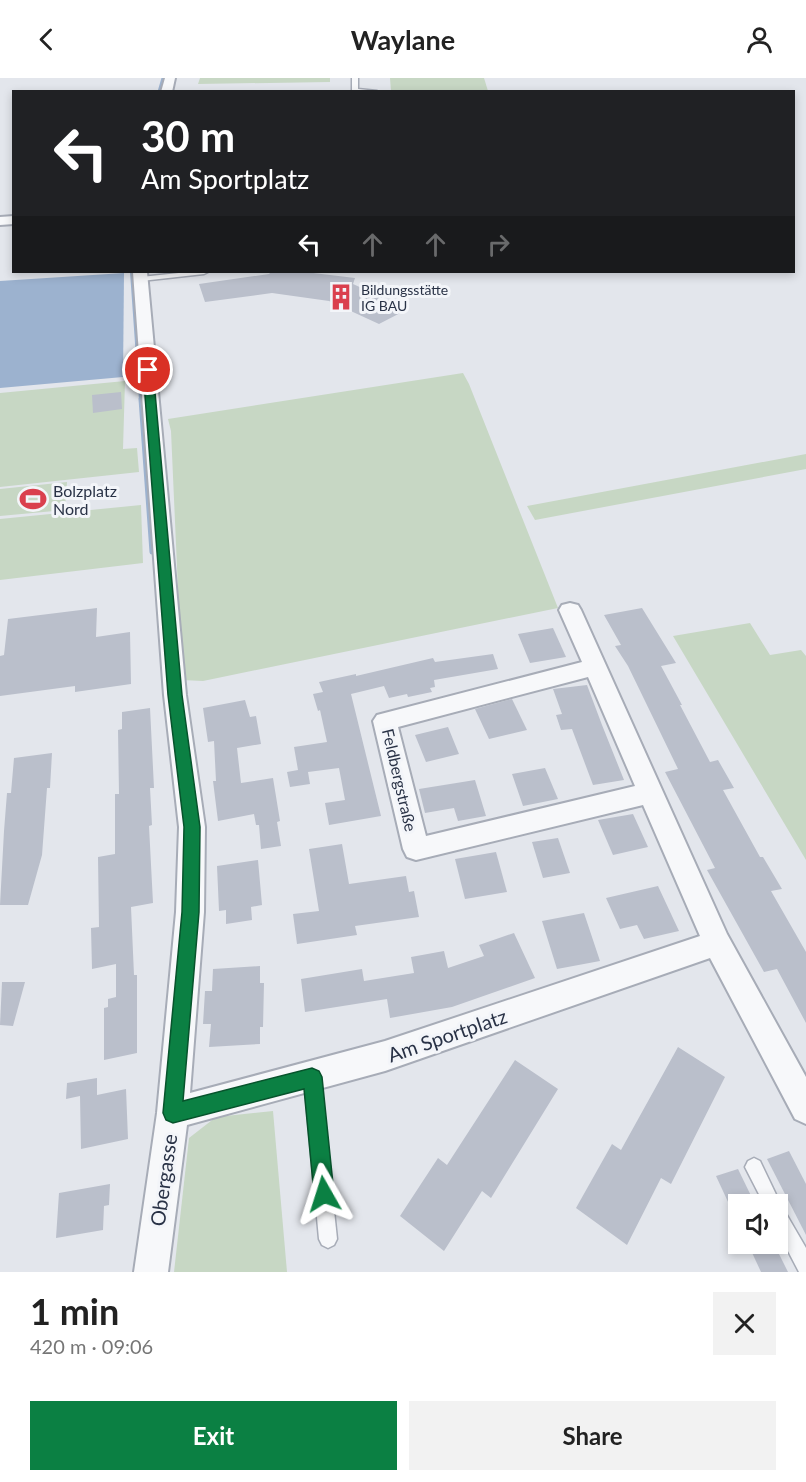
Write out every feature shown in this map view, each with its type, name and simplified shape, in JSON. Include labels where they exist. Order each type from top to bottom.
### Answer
[{"type":"street","name":"Obergasse","points":[[140,275],[175,695],[192,827],[190,912],[173,1113],[151,1272]]},
{"type":"street","points":[[570,610],[717,943],[806,1108]]},
{"type":"street","name":"Feldbergstraße","points":[[594,668],[386,722],[416,849],[650,793]]},
{"type":"street","name":"Am Sportplatz","points":[[173,1113],[312,1077],[396,1052],[717,943]]},
{"type":"lane","points":[[140,275],[183,273]]},
{"type":"lane","points":[[312,1077],[328,1239]]},
{"type":"lane","points":[[754,1167],[768,1194]]},
{"type":"lane","points":[[788,1233],[806,1268]]},
{"type":"green space","points":[[200,78],[330,78],[330,82],[198,84]]},
{"type":"green space","points":[[390,78],[484,78],[488,90],[391,90]]},
{"type":"green space","points":[[463,373],[558,608],[203,681],[182,680],[171,431],[168,419]]},
{"type":"green space","points":[[125,381],[123,449],[137,448],[139,472],[0,487],[0,393]]},
{"type":"green space","points":[[806,454],[806,469],[535,520],[527,506]]},
{"type":"green space","name":"Bolzplatz Nord","points":[[67,482],[65,510],[0,516],[0,489]]},
{"type":"green space","points":[[141,505],[143,563],[0,580],[0,519]]},
{"type":"green space","points":[[750,623],[770,655],[801,650],[806,656],[806,860],[673,636]]},
{"type":"green space","points":[[273,1111],[287,1272],[174,1272],[189,1138],[216,1117]]},
{"type":"water","points":[[124,273],[123,377],[0,388],[0,281]]},
{"type":"building","name":"Bildungsstätte IG BAU","points":[[313,273],[355,278],[353,284],[408,309],[379,324],[329,301],[272,293],[205,302],[199,284],[269,274]]},
{"type":"building","points":[[121,392],[122,409],[93,413],[92,395]]},
{"type":"building","points":[[97,608],[96,637],[130,632],[131,684],[75,692],[75,686],[0,696],[0,656],[4,655],[8,619]]},
{"type":"building","points":[[642,608],[676,663],[661,666],[682,705],[680,705],[710,762],[718,760],[734,788],[723,790],[760,857],[763,857],[782,889],[771,891],[806,952],[806,1023],[777,969],[764,972],[707,870],[715,868],[665,772],[678,769],[628,666],[615,646],[621,645],[604,615]]},
{"type":"building","points":[[553,628],[566,657],[530,663],[518,634]]},
{"type":"building","points":[[493,654],[498,669],[434,680],[435,687],[430,688],[432,692],[389,698],[384,686],[351,694],[381,816],[329,825],[325,803],[345,800],[339,768],[308,772],[310,784],[290,787],[287,772],[298,770],[294,747],[327,742],[320,710],[318,711],[313,694],[323,692],[319,682],[433,658],[435,662]]},
{"type":"building","points":[[587,685],[624,780],[593,785],[572,729],[561,730],[556,715],[562,714],[553,689]]},
{"type":"building","points":[[512,699],[527,730],[489,739],[475,709]]},
{"type":"building","points":[[245,700],[250,717],[256,716],[261,744],[237,748],[241,783],[273,778],[280,821],[277,822],[281,846],[261,849],[259,825],[256,825],[254,814],[218,821],[213,781],[216,781],[214,741],[208,742],[203,708]]},
{"type":"building","points":[[150,708],[154,788],[150,788],[152,825],[149,826],[153,903],[131,907],[134,975],[137,975],[137,1053],[104,1060],[104,1008],[108,1007],[108,999],[116,997],[116,964],[92,969],[91,928],[99,927],[98,857],[115,854],[115,794],[119,794],[118,730],[122,729],[122,712]]},
{"type":"building","points":[[448,727],[459,754],[426,762],[415,735]]},
{"type":"building","points":[[52,753],[42,855],[28,905],[0,905],[7,793],[11,793],[14,758]]},
{"type":"building","points":[[545,768],[558,799],[523,806],[512,774]]},
{"type":"building","points":[[475,780],[486,816],[458,821],[454,808],[425,813],[419,789]]},
{"type":"building","points":[[633,814],[648,847],[613,855],[598,820]]},
{"type":"building","points":[[558,838],[570,873],[543,878],[532,842]]},
{"type":"building","points":[[342,844],[349,884],[406,876],[409,892],[414,891],[419,917],[355,926],[357,935],[297,944],[293,914],[319,911],[309,849]]},
{"type":"building","points":[[496,852],[507,892],[465,899],[455,859]]},
{"type":"building","points":[[258,860],[262,905],[251,907],[252,920],[226,924],[226,910],[219,911],[217,866]]},
{"type":"building","points":[[658,886],[679,931],[644,939],[637,925],[620,929],[606,898]]},
{"type":"building","points":[[584,913],[600,961],[557,969],[542,921]]},
{"type":"building","points":[[514,933],[535,978],[452,1007],[390,1018],[387,999],[305,1012],[301,979],[362,969],[364,981],[414,973],[411,957],[444,951],[448,968],[484,956],[479,945]]},
{"type":"building","points":[[260,966],[260,983],[264,983],[263,1027],[260,1027],[260,1044],[209,1047],[211,1024],[203,1024],[205,991],[212,991],[213,969]]},
{"type":"building","points":[[2,982],[25,982],[13,1026],[0,1025]]},
{"type":"building","points":[[678,1047],[725,1077],[671,1184],[661,1178],[627,1245],[576,1208],[612,1144],[621,1150]]},
{"type":"building","points":[[515,1060],[558,1089],[491,1198],[482,1191],[444,1251],[400,1216],[438,1158],[447,1165]]},
{"type":"building","points":[[97,1078],[97,1095],[126,1089],[128,1139],[81,1149],[80,1096],[66,1099],[67,1083]]},
{"type":"building","points":[[789,1151],[806,1184],[806,1235],[788,1200],[788,1194],[785,1194],[767,1159]]},
{"type":"building","points":[[738,1169],[750,1194],[728,1194],[728,1202],[716,1176]]},
{"type":"building","points":[[110,1184],[109,1205],[104,1206],[103,1230],[56,1238],[59,1193]]},
{"type":"building","points":[[753,1254],[779,1254],[788,1272],[761,1272]]},
{"type":"waterway","points":[[160,90],[163,78]]},
{"type":"waterway","points":[[132,273],[141,400]]},
{"type":"waterway","points":[[141,399],[152,552]]},
{"type":"place","name":"Bildungsstätte IG BAU","points":[[341,297]]},
{"type":"place","name":"Bolzplatz Nord","points":[[33,499]]},
{"type":"route","points":[[148,370],[175,695],[192,827],[190,912],[173,1113],[312,1077],[324,1194]]}]
